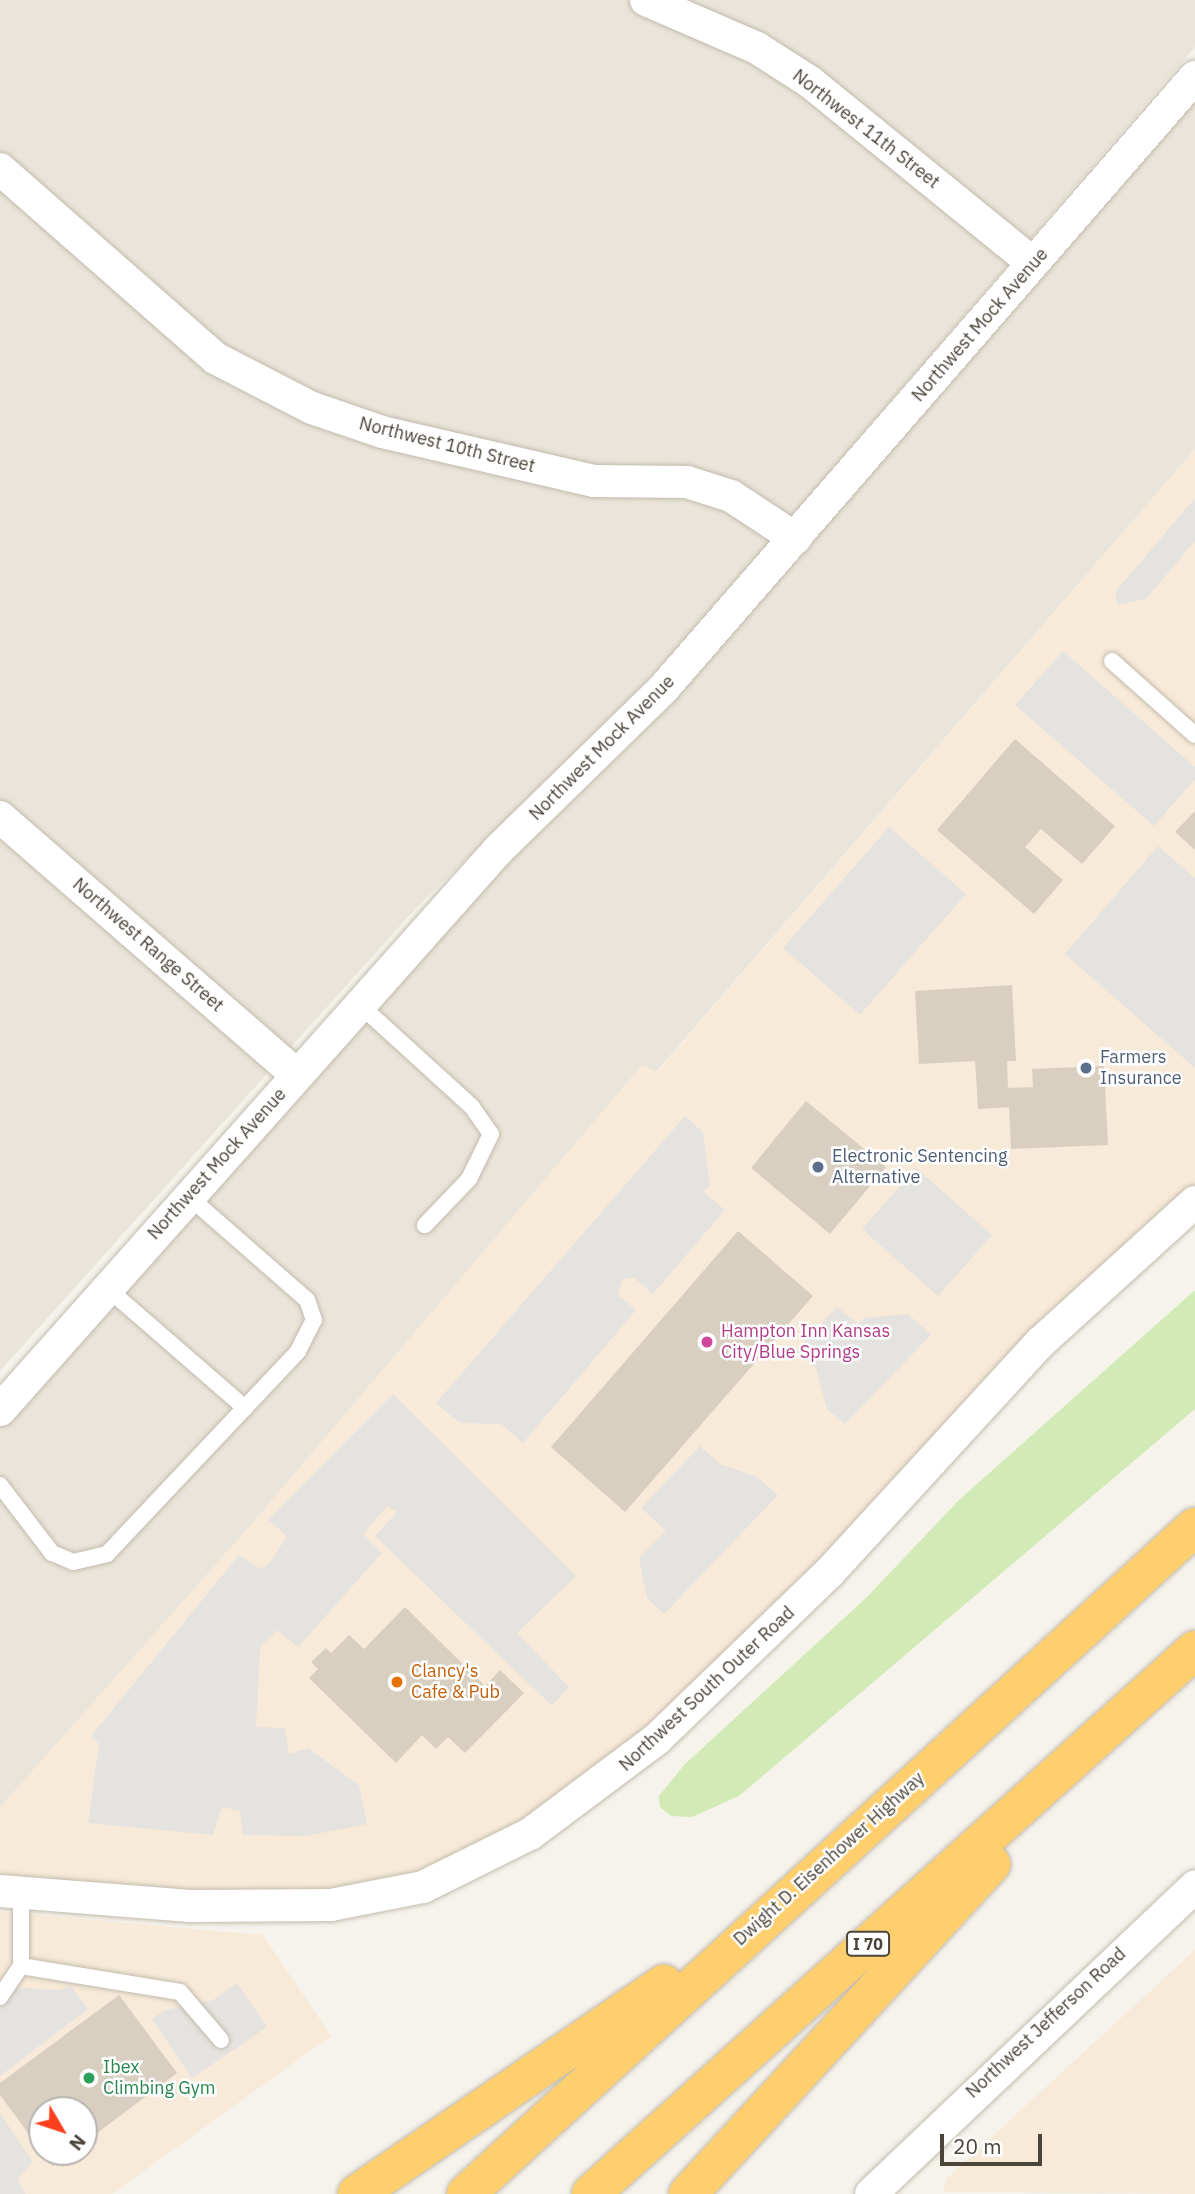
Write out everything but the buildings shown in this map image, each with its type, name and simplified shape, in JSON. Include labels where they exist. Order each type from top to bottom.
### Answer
[{"type":"highway","name":"Dwight D. Eisenhower Highway","points":[[466,2194],[773,1910],[1195,1527]]},
{"type":"highway","name":"I 70","points":[[590,2194],[1195,1650]]},
{"type":"highway","points":[[688,2194],[1146,1695]]},
{"type":"highway","points":[[357,2194],[773,1910]]},
{"type":"street","name":"Northwest 11th Street","points":[[646,0],[757,48],[810,82],[1033,263]]},
{"type":"street","name":"Northwest Mock Avenue","points":[[0,1410],[498,850],[663,689],[1195,77]]},
{"type":"street","name":"Northwest 10th Street","points":[[0,169],[215,358],[312,408],[382,432],[594,481],[687,482],[732,496],[795,538]]},
{"type":"street","name":"Northwest Range Street","points":[[0,817],[296,1074]]},
{"type":"street","name":"Northwest South Outer Road","points":[[10,1892],[190,1906],[331,1905],[423,1887],[530,1834],[657,1739],[829,1573],[1041,1342],[1195,1202]]},
{"type":"street","name":"Northwest Jefferson Road","points":[[877,2192],[1195,1886]]},
{"type":"lane","points":[[1112,661],[1195,735]]},
{"type":"lane","points":[[359,1004],[472,1107],[491,1134],[469,1179],[425,1225]]},
{"type":"lane","points":[[0,1485],[52,1553],[73,1562],[107,1554],[298,1351],[314,1320],[307,1300],[188,1196]]},
{"type":"lane","points":[[107,1289],[245,1408]]},
{"type":"lane","points":[[0,1997],[20,1966],[10,1892]]},
{"type":"lane","points":[[20,1966],[180,1992],[221,2040]]},
{"type":"shaded area","points":[[0,0],[1195,0],[1195,47],[724,595],[617,714],[416,908],[0,1371]]},
{"type":"shaded area","points":[[1195,77],[1195,449],[656,1072],[642,1066],[250,1526],[0,1808],[0,1410]]},
{"type":"shaded area","points":[[1195,449],[1195,1202],[829,1573],[530,1834],[331,1905],[0,1891],[0,1807],[250,1526],[642,1065],[657,1072]]},
{"type":"shaded area","points":[[1195,498],[1195,541],[1146,599],[1117,605],[1116,591]]},
{"type":"shaded area","points":[[1063,651],[1195,767],[1195,779],[1154,826],[1015,705]]},
{"type":"shaded area","points":[[889,827],[966,894],[860,1015],[783,948]]},
{"type":"shaded area","points":[[1158,846],[1195,878],[1195,1068],[1065,954]]},
{"type":"shaded area","points":[[685,1116],[703,1132],[710,1185],[704,1192],[725,1210],[653,1294],[633,1277],[623,1279],[618,1295],[636,1310],[523,1443],[501,1424],[460,1423],[436,1403]]},
{"type":"shaded area","points":[[916,1168],[992,1235],[938,1296],[862,1229]]},
{"type":"shaded area","points":[[837,1307],[858,1324],[864,1318],[908,1314],[931,1335],[845,1424],[827,1409],[816,1368],[796,1350]]},
{"type":"shaded area","points":[[393,1394],[576,1576],[517,1633],[569,1687],[552,1706],[375,1536],[397,1512],[387,1506],[363,1534],[382,1553],[298,1647],[277,1630],[260,1647],[256,1727],[285,1728],[289,1754],[308,1748],[359,1785],[367,1824],[306,1836],[243,1835],[240,1811],[222,1807],[213,1835],[88,1823],[99,1744],[91,1736],[239,1555],[261,1569],[270,1563],[287,1536],[268,1520]]},
{"type":"shaded area","points":[[700,1446],[720,1464],[757,1477],[778,1495],[664,1614],[647,1598],[639,1558],[666,1531],[641,1508]]},
{"type":"shaded area","points":[[0,1912],[263,1935],[331,2036],[112,2194],[0,2194]]},
{"type":"shaded area","points":[[1195,1950],[1195,2194],[943,2192],[947,2178]]},
{"type":"shaded area","points":[[237,1983],[267,2027],[192,2078],[152,2019],[165,2010],[213,2000]]},
{"type":"shaded area","points":[[70,1985],[88,2009],[0,2076],[0,1987],[62,1990]]},
{"type":"shaded area","points":[[0,2113],[28,2155],[29,2166],[18,2178],[25,2194],[0,2194]]},
{"type":"green space","points":[[1195,1290],[1195,1409],[739,1796],[692,1817],[671,1816],[660,1807],[659,1796],[684,1765],[867,1597],[959,1500]]},
{"type":"place","name":"Farmers Insurance","points":[[1086,1068]]},
{"type":"place","name":"Electronic Sentencing Alternative","points":[[818,1167]]},
{"type":"place","name":"Hampton Inn Kansas City/Blue Springs","points":[[707,1342]]},
{"type":"place","name":"Clancy's Cafe & Pub","points":[[397,1682]]},
{"type":"place","name":"Ibex Climbing Gym","points":[[89,2078]]}]
